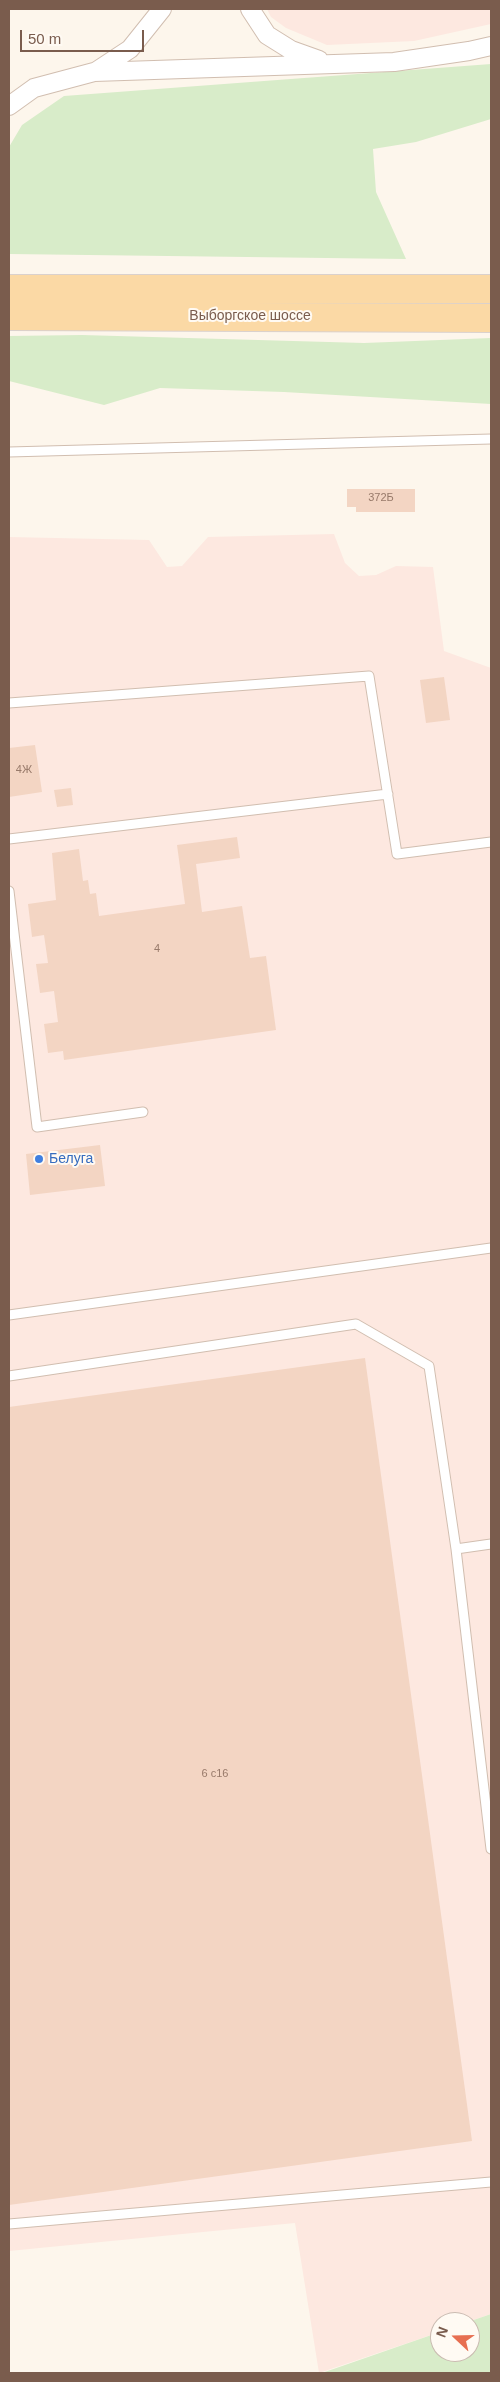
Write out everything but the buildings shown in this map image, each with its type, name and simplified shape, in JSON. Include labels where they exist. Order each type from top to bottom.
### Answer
[{"type":"main road","points":[[436,289],[491,280]]},
{"type":"main road","name":"Выборгское шоссе","points":[[9,289],[491,289]]},
{"type":"main road","name":"Выборгское шоссе","points":[[9,316],[491,318]]},
{"type":"street","points":[[94,72],[130,49],[162,9]]},
{"type":"street","points":[[250,9],[267,35],[291,50],[326,63]]},
{"type":"street","points":[[9,106],[34,88],[94,72],[394,62],[491,46]]},
{"type":"lane","points":[[9,452],[491,439]]},
{"type":"lane","points":[[9,703],[369,676],[398,854],[491,842]]},
{"type":"lane","points":[[9,839],[388,794]]},
{"type":"lane","points":[[9,891],[37,1127],[144,1112]]},
{"type":"lane","points":[[9,1315],[491,1248]]},
{"type":"lane","points":[[9,1376],[356,1324],[429,1366],[456,1549],[491,1849]]},
{"type":"lane","points":[[456,1549],[491,1544]]},
{"type":"lane","points":[[9,2224],[491,2182]]},
{"type":"shaded area","points":[[267,9],[491,9],[491,24],[414,41],[327,45],[286,28],[271,17]]},
{"type":"shaded area","points":[[334,534],[345,563],[359,576],[376,575],[396,566],[433,567],[444,651],[491,668],[491,2314],[480,2318],[480,2312],[430,2312],[430,2335],[319,2373],[295,2223],[9,2251],[9,537],[149,540],[167,567],[182,566],[208,537]]},
{"type":"green space","points":[[491,64],[491,119],[416,142],[373,149],[376,192],[406,259],[9,254],[9,147],[22,125],[64,96]]},
{"type":"green space","points":[[82,335],[364,343],[491,338],[491,404],[284,392],[160,388],[104,405],[9,381],[9,336]]},
{"type":"green space","points":[[491,2314],[491,2373],[322,2373],[430,2335],[430,2362],[480,2362],[480,2318]]},
{"type":"place","name":"Белуга","points":[[39,1159]]}]
